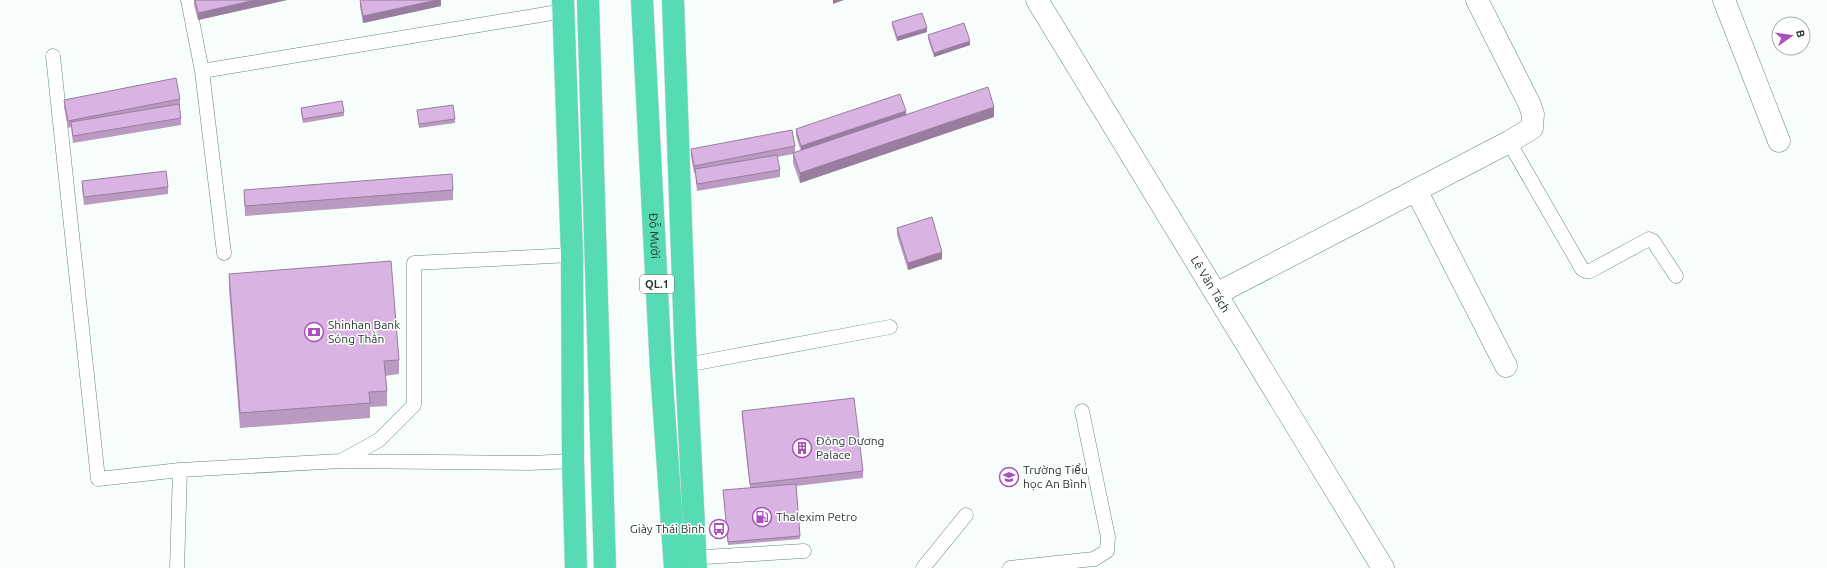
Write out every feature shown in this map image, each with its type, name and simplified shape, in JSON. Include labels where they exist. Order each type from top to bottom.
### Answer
[{"type":"highway","points":[[588,0],[605,568]]},
{"type":"highway","name":"Đỗ Mười","points":[[642,0],[661,369],[675,564]]},
{"type":"highway","name":"QL.1","points":[[673,0],[686,365],[696,563]]},
{"type":"highway","points":[[564,6],[572,255],[573,461],[576,568]]},
{"type":"street","name":"Lê Văn Tách","points":[[1038,0],[1382,568]]},
{"type":"street","points":[[1216,294],[1508,142],[1532,128],[1533,114],[1529,103],[1477,0]]},
{"type":"street","points":[[1724,0],[1779,142]]},
{"type":"street","points":[[1416,190],[1506,366]]},
{"type":"lane","points":[[188,0],[202,71],[224,253]]},
{"type":"lane","points":[[202,71],[564,6]]},
{"type":"lane","points":[[53,56],[98,479],[180,470],[341,461],[530,463],[573,461]]},
{"type":"lane","points":[[1508,142],[1582,269],[1590,271],[1649,239],[1653,241],[1676,276]]},
{"type":"lane","points":[[341,461],[379,440],[414,405],[414,263],[572,255]]},
{"type":"lane","points":[[686,365],[890,327]]},
{"type":"lane","points":[[1010,568],[1094,559],[1107,551],[1108,537],[1082,411]]},
{"type":"lane","points":[[177,568],[180,470]]},
{"type":"lane","points":[[923,568],[966,515]]},
{"type":"lane","points":[[675,564],[804,551]]},
{"type":"building","points":[[195,0],[255,0],[198,13]]},
{"type":"building","points":[[360,0],[437,0],[363,16]]},
{"type":"building","points":[[922,13],[927,28],[897,37],[892,22]]},
{"type":"building","points":[[964,23],[970,41],[934,53],[928,35]]},
{"type":"building","points":[[176,78],[180,99],[68,121],[64,100]]},
{"type":"building","points":[[988,87],[994,107],[800,173],[793,153]]},
{"type":"building","points":[[900,94],[906,111],[801,146],[796,129]]},
{"type":"building","points":[[342,101],[344,112],[303,119],[301,108]]},
{"type":"building","points":[[179,104],[181,118],[73,136],[71,122]]},
{"type":"building","points":[[453,105],[455,119],[419,124],[417,110]]},
{"type":"building","points":[[792,130],[795,146],[694,166],[691,149]]},
{"type":"building","points":[[777,155],[780,170],[697,184],[695,169]]},
{"type":"building","points":[[166,171],[168,187],[84,197],[82,181]]},
{"type":"building","points":[[452,174],[453,190],[245,206],[244,190]]},
{"type":"building","points":[[932,217],[942,252],[908,263],[897,228]]},
{"type":"building","name":"Shinhan Bank Sóng Thần","points":[[391,261],[399,360],[384,361],[387,391],[369,392],[370,403],[240,413],[229,274]]},
{"type":"building","name":"Đông Dương Palace","points":[[854,398],[863,471],[750,484],[742,411]]},
{"type":"building","name":"Thalexim Petro","points":[[796,484],[800,536],[728,542],[723,490]]},
{"type":"place","name":"Shinhan Bank Sóng Thần","points":[[314,332]]},
{"type":"place","name":"Đông Dương Palace","points":[[802,448]]},
{"type":"place","name":"Trường Tiểu học An Bình","points":[[1009,477]]},
{"type":"place","name":"Thalexim Petro","points":[[762,517]]},
{"type":"place","name":"Giày Thái Bình","points":[[719,529]]}]
